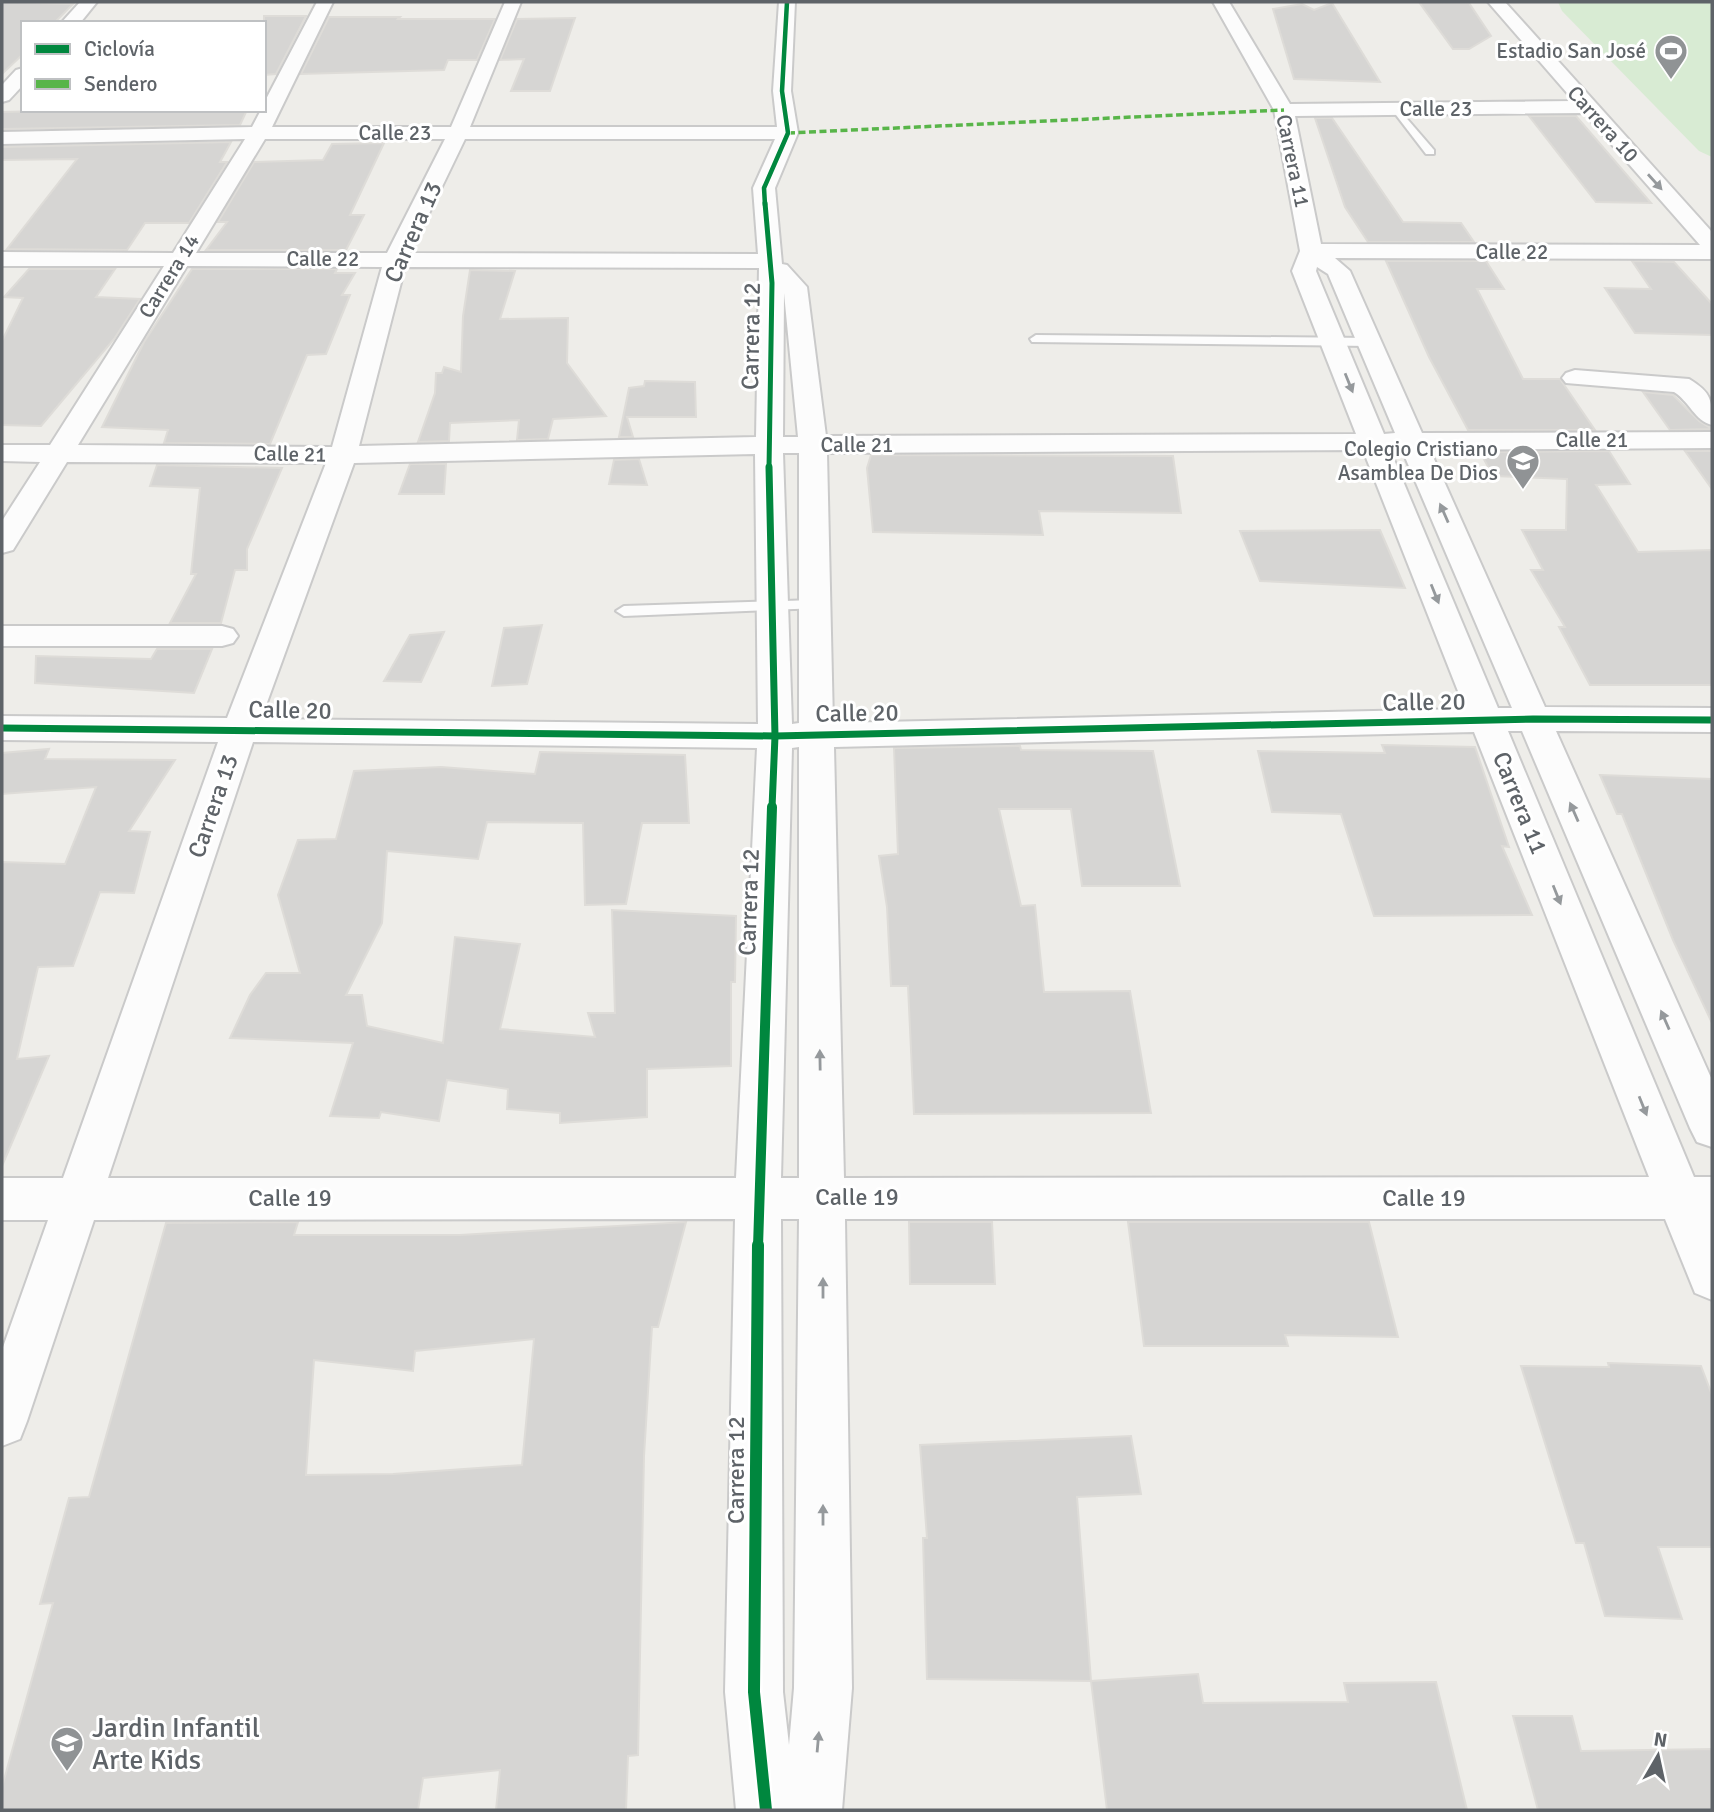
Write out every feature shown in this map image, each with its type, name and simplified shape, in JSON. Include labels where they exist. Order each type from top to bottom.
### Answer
[{"type":"street","points":[[72,21],[89,2]]},
{"type":"street","name":"Carrera 14","points":[[2,544],[259,133],[325,2]]},
{"type":"street","points":[[788,2],[782,91],[788,133]]},
{"type":"street","name":"Carrera 11","points":[[1222,2],[1284,110],[1311,251],[1304,271],[1486,720],[1696,1198],[1712,1277]]},
{"type":"street","name":"Carrera 10","points":[[1496,2],[1712,245]]},
{"type":"street","name":"Carrera 13","points":[[2,1421],[240,729],[343,455],[396,259],[517,8]]},
{"type":"street","points":[[5,106],[14,79]]},
{"type":"street","name":"Calle 23","points":[[1284,110],[1588,107]]},
{"type":"street","name":"Calle 23","points":[[2,138],[259,133],[788,133]]},
{"type":"street","name":"Carrera 12","points":[[766,1810],[754,1692],[758,1198],[775,736],[769,445],[771,261],[764,188],[788,133]]},
{"type":"street","name":"Carrera 11","points":[[1311,251],[1338,271],[1712,1128]]},
{"type":"street","name":"Calle 22","points":[[1311,251],[1712,252]]},
{"type":"street","name":"Calle 22","points":[[2,259],[771,261]]},
{"type":"street","name":"Carrera 12","points":[[771,261],[795,287],[813,445],[822,1197],[824,1688],[812,1810]]},
{"type":"street","points":[[1575,379],[1680,385],[1692,392],[1712,417]]},
{"type":"street","name":"Calle 21","points":[[2,453],[343,455],[769,445],[1712,440]]},
{"type":"street","points":[[2,636],[222,636]]},
{"type":"street","name":"Calle 20","points":[[2,728],[775,736],[815,733],[1533,719],[1712,720]]},
{"type":"street","name":"Calle 19","points":[[2,1199],[1696,1198]]},
{"type":"lane","points":[[1396,109],[1430,152]]},
{"type":"lane","points":[[1036,339],[1369,342]]},
{"type":"lane","points":[[624,611],[814,605]]},
{"type":"green space","name":"Estadio San José","points":[[1558,2],[1712,2],[1712,157],[1699,151],[1562,11]]},
{"type":"building","points":[[2,2],[73,4],[56,21],[21,21],[21,56],[2,74]]},
{"type":"building","points":[[1419,2],[1469,3],[1491,36],[1469,49],[1453,49]]},
{"type":"building","points":[[1332,3],[1380,82],[1294,79],[1273,9],[1302,4],[1314,10]]},
{"type":"building","points":[[264,16],[306,16],[276,74],[266,75]]},
{"type":"building","points":[[329,17],[495,19],[477,60],[448,60],[444,70],[301,74]]},
{"type":"building","points":[[575,18],[550,91],[511,91],[524,59],[500,60],[517,19]]},
{"type":"building","points":[[2,112],[246,112],[240,125],[2,129]]},
{"type":"building","points":[[1529,116],[1576,116],[1651,203],[1596,202]]},
{"type":"building","points":[[1315,118],[1332,118],[1403,222],[1461,223],[1474,242],[1368,242],[1345,207]]},
{"type":"building","points":[[231,142],[220,162],[227,162],[189,223],[145,223],[127,250],[7,249],[77,159],[2,160],[2,147]]},
{"type":"building","points":[[384,143],[350,215],[364,215],[346,250],[206,250],[227,222],[218,222],[254,162],[323,160],[332,144]]},
{"type":"building","points":[[1386,261],[1486,261],[1504,289],[1477,289],[1523,379],[1560,379],[1595,430],[1468,430],[1429,357]]},
{"type":"building","points":[[1632,261],[1674,262],[1712,304],[1712,335],[1635,333],[1605,288],[1651,289]]},
{"type":"building","points":[[29,269],[115,269],[96,297],[140,299],[114,339],[41,426],[2,425],[2,341],[23,298],[4,297]]},
{"type":"building","points":[[192,269],[337,269],[335,273],[355,273],[342,295],[350,295],[326,354],[307,355],[270,444],[164,443],[168,430],[102,427],[144,342]]},
{"type":"building","points":[[470,270],[515,271],[500,319],[568,318],[567,363],[606,416],[553,419],[548,439],[517,440],[519,420],[450,423],[449,441],[418,442],[435,393],[436,373],[442,373],[444,367],[461,372],[463,316]]},
{"type":"building","points":[[645,381],[695,382],[696,417],[627,417],[633,437],[619,437],[629,388],[644,386]]},
{"type":"building","points":[[1643,392],[1673,395],[1699,421],[1712,429],[1670,430]]},
{"type":"building","points":[[1609,451],[1630,484],[1596,485],[1638,552],[1712,550],[1712,685],[1590,685],[1559,627],[1565,627],[1531,570],[1543,570],[1522,530],[1566,530],[1567,479],[1493,476],[1480,452]]},
{"type":"building","points":[[1685,451],[1712,451],[1712,489]]},
{"type":"building","points":[[871,455],[1173,456],[1181,513],[1039,511],[1043,535],[873,532],[867,468]]},
{"type":"building","points":[[639,459],[647,485],[609,484],[614,460]]},
{"type":"building","points":[[410,464],[446,464],[444,494],[399,494]]},
{"type":"building","points":[[157,465],[282,468],[247,549],[247,570],[235,570],[221,623],[170,623],[196,574],[191,574],[200,488],[150,486]]},
{"type":"building","points":[[1380,530],[1405,588],[1260,581],[1240,531]]},
{"type":"building","points":[[542,625],[527,684],[492,686],[504,628]]},
{"type":"building","points":[[444,632],[421,682],[384,681],[410,635]]},
{"type":"building","points":[[157,649],[212,649],[194,693],[35,683],[36,656],[151,659]]},
{"type":"building","points":[[1382,745],[1475,747],[1509,847],[1502,846],[1532,915],[1374,916],[1341,814],[1272,812],[1258,751],[1385,753]]},
{"type":"building","points":[[1020,746],[1021,750],[1153,751],[1180,886],[1082,886],[1071,809],[999,809],[1021,906],[1035,905],[1044,992],[1130,991],[1151,1113],[914,1114],[908,986],[891,986],[887,907],[879,856],[898,854],[894,748]]},
{"type":"building","points":[[49,749],[45,759],[175,760],[129,831],[150,832],[134,893],[100,892],[73,966],[38,967],[17,1059],[49,1056],[2,1166],[2,862],[65,864],[96,787],[2,794],[2,753]]},
{"type":"building","points":[[540,752],[685,755],[689,823],[642,823],[626,904],[585,905],[583,823],[487,822],[478,859],[387,851],[382,923],[346,995],[362,995],[367,1026],[443,1043],[455,937],[520,944],[500,1029],[595,1037],[588,1013],[615,1013],[612,910],[736,916],[735,982],[731,982],[731,1066],[647,1069],[647,1117],[560,1123],[560,1113],[507,1109],[508,1089],[447,1080],[439,1121],[381,1112],[379,1118],[330,1116],[353,1043],[230,1038],[250,995],[266,973],[300,973],[278,895],[298,840],[336,839],[354,771],[441,767],[535,774]]},
{"type":"building","points":[[1600,775],[1712,779],[1712,1023],[1673,940],[1622,814],[1617,814]]},
{"type":"building","points":[[298,1222],[294,1235],[460,1235],[686,1222],[658,1327],[652,1327],[644,1456],[638,1755],[628,1756],[626,1810],[496,1810],[500,1770],[423,1778],[418,1810],[2,1810],[2,1787],[53,1603],[40,1604],[69,1498],[89,1497],[166,1223]],"holes":[[[534,1339],[522,1465],[393,1474],[306,1475],[314,1360],[413,1371],[415,1351]]]},
{"type":"building","points":[[909,1222],[992,1222],[995,1284],[910,1284]]},
{"type":"building","points":[[1128,1222],[1369,1222],[1398,1337],[1285,1335],[1288,1346],[1144,1346]]},
{"type":"building","points":[[1608,1363],[1701,1366],[1712,1395],[1712,1547],[1658,1547],[1682,1619],[1605,1616],[1584,1543],[1576,1543],[1521,1366],[1609,1367]]},
{"type":"building","points":[[1131,1436],[1141,1494],[1077,1497],[1091,1681],[927,1679],[923,1538],[927,1538],[920,1445]]},
{"type":"building","points":[[1198,1674],[1203,1703],[1348,1702],[1344,1683],[1436,1682],[1467,1810],[1107,1810],[1091,1681]]},
{"type":"building","points":[[1513,1716],[1572,1716],[1581,1751],[1712,1749],[1712,1810],[1538,1810]]},
{"type":"marked path","points":[[788,133],[1284,110]]},
{"type":"cycle path","points":[[766,1810],[754,1692],[758,1198],[775,736],[769,445],[772,283],[764,188],[788,133],[782,91],[787,2]]},
{"type":"cycle path","points":[[2,728],[775,736],[1533,719],[1712,720]]},
{"type":"place","name":"Estadio San José","points":[[1671,81]]},
{"type":"place","name":"Colegio Cristiano Asamblea De Dios","points":[[1523,491]]},
{"type":"place","name":"Jardin Infantil Arte Kids","points":[[67,1773]]}]
